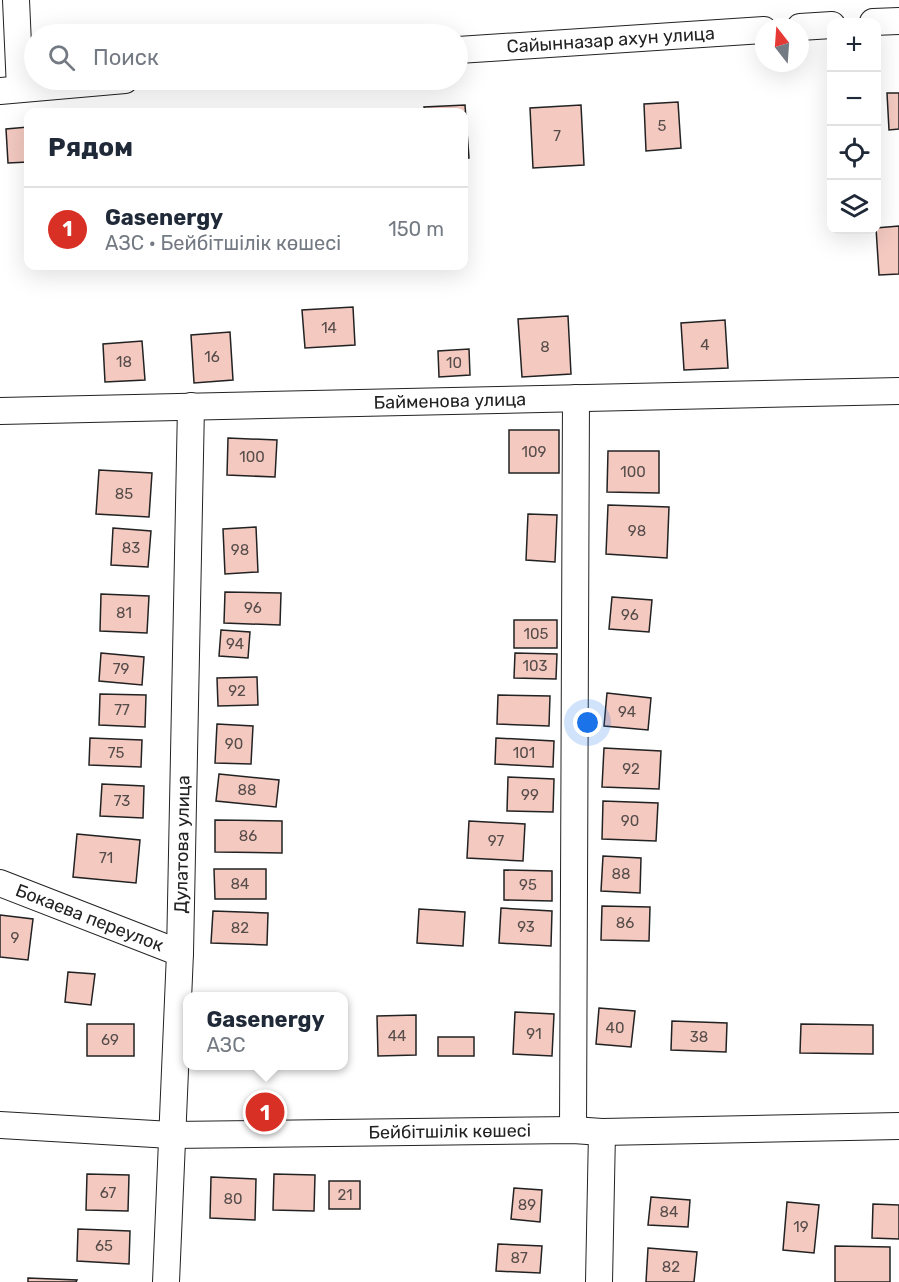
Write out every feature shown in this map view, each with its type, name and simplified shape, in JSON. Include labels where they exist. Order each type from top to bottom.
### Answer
[{"type":"street","points":[[10,90],[16,0]]},
{"type":"street","points":[[881,22],[899,21]]},
{"type":"street","points":[[809,26],[827,25]]},
{"type":"street","name":"Сайынназар ахун улица","points":[[468,49],[755,31]]},
{"type":"street","name":"Байменова улица","points":[[0,411],[899,391]]},
{"type":"street","points":[[573,1130],[576,398]]},
{"type":"street","name":"Дулатова улица","points":[[166,1282],[180,952],[190,406]]},
{"type":"street","name":"Бокаева переулок","points":[[0,883],[180,952]]},
{"type":"street","name":"Бейбітшілік көшесі","points":[[0,1125],[171,1135],[573,1130],[602,1132],[899,1126]]},
{"type":"street","points":[[599,1282],[602,1132]]},
{"type":"building","points":[[887,93],[899,93],[899,129],[889,130]]},
{"type":"building","points":[[678,102],[681,148],[646,151],[644,104]]},
{"type":"building","points":[[465,105],[465,108],[424,108]]},
{"type":"building","points":[[581,105],[584,165],[533,168],[530,108]]},
{"type":"building","points":[[24,127],[24,162],[8,163],[6,129]]},
{"type":"building","points":[[899,226],[899,274],[879,275],[876,234],[881,234],[881,228]]},
{"type":"building","points":[[353,307],[355,345],[305,348],[302,310]]},
{"type":"building","points":[[568,316],[571,374],[522,377],[518,319]]},
{"type":"building","points":[[725,320],[728,368],[684,370],[681,323]]},
{"type":"building","points":[[230,332],[233,380],[194,383],[191,335]]},
{"type":"building","points":[[142,341],[145,380],[105,382],[103,344]]},
{"type":"building","points":[[469,349],[470,375],[439,377],[438,351]]},
{"type":"building","points":[[509,430],[559,430],[559,473],[509,473]]},
{"type":"building","points":[[228,438],[277,440],[275,477],[227,475]]},
{"type":"building","points":[[608,451],[659,451],[659,493],[607,492]]},
{"type":"building","points":[[99,470],[152,473],[149,517],[96,514]]},
{"type":"building","points":[[608,505],[669,507],[667,558],[606,554]]},
{"type":"building","points":[[528,514],[557,515],[555,562],[526,560]]},
{"type":"building","points":[[256,527],[258,572],[225,574],[223,529]]},
{"type":"building","points":[[113,528],[151,531],[148,567],[111,565]]},
{"type":"building","points":[[225,592],[281,593],[280,625],[224,623]]},
{"type":"building","points":[[101,594],[149,596],[147,633],[100,631]]},
{"type":"building","points":[[612,597],[652,600],[649,632],[609,629]]},
{"type":"building","points":[[514,620],[557,620],[557,648],[514,648]]},
{"type":"building","points":[[221,630],[250,632],[248,658],[219,656]]},
{"type":"building","points":[[101,653],[144,657],[142,685],[99,681]]},
{"type":"building","points":[[515,653],[557,654],[556,679],[514,678]]},
{"type":"building","points":[[257,677],[258,705],[218,706],[217,678]]},
{"type":"building","points":[[607,693],[651,698],[648,730],[604,726]]},
{"type":"building","points":[[100,694],[146,695],[145,727],[99,725]]},
{"type":"building","points":[[498,695],[550,696],[549,726],[497,724]]},
{"type":"building","points":[[217,724],[253,726],[251,764],[215,763]]},
{"type":"building","points":[[90,738],[142,740],[141,767],[89,765]]},
{"type":"building","points":[[496,738],[554,741],[553,767],[495,764]]},
{"type":"building","points":[[604,748],[661,751],[659,789],[602,787]]},
{"type":"building","points":[[219,774],[279,780],[276,807],[216,801]]},
{"type":"building","points":[[508,777],[554,779],[553,812],[507,811]]},
{"type":"building","points":[[102,784],[144,786],[143,818],[100,816]]},
{"type":"building","points":[[603,801],[658,803],[656,841],[602,839]]},
{"type":"building","points":[[215,820],[282,821],[282,853],[215,852]]},
{"type":"building","points":[[469,821],[525,824],[523,861],[467,858]]},
{"type":"building","points":[[77,834],[140,840],[136,883],[73,877]]},
{"type":"building","points":[[603,856],[641,858],[640,893],[601,891]]},
{"type":"building","points":[[214,869],[266,869],[266,899],[215,899]]},
{"type":"building","points":[[504,870],[552,871],[552,901],[504,900]]},
{"type":"building","points":[[602,906],[650,907],[649,941],[601,940]]},
{"type":"building","points":[[501,908],[552,911],[551,946],[499,943]]},
{"type":"building","points":[[419,909],[465,912],[463,946],[417,943]]},
{"type":"building","points":[[213,911],[268,913],[267,945],[211,943]]},
{"type":"building","points":[[0,915],[33,919],[28,960],[0,957]]},
{"type":"building","points":[[68,972],[95,974],[91,1005],[65,1002]]},
{"type":"building","points":[[599,1008],[635,1011],[631,1047],[596,1044]]},
{"type":"building","points":[[515,1012],[554,1014],[552,1056],[513,1054]]},
{"type":"building","points":[[416,1015],[416,1055],[378,1056],[377,1016]]},
{"type":"building","points":[[672,1021],[727,1023],[726,1052],[671,1050]]},
{"type":"building","points":[[87,1024],[134,1024],[134,1056],[87,1056]]},
{"type":"building","points":[[801,1024],[873,1025],[873,1054],[800,1053]]},
{"type":"building","points":[[438,1037],[474,1037],[474,1056],[438,1056]]},
{"type":"building","points":[[87,1174],[129,1175],[128,1211],[86,1210]]},
{"type":"building","points":[[274,1174],[315,1175],[314,1211],[273,1210]]},
{"type":"building","points":[[211,1177],[256,1179],[255,1220],[210,1218]]},
{"type":"building","points":[[329,1181],[360,1181],[360,1209],[329,1209]]},
{"type":"building","points":[[514,1188],[542,1190],[540,1222],[511,1219]]},
{"type":"building","points":[[651,1197],[690,1200],[688,1227],[648,1225]]},
{"type":"building","points":[[787,1202],[819,1205],[814,1253],[783,1250]]},
{"type":"building","points":[[873,1204],[899,1205],[899,1239],[872,1238]]},
{"type":"building","points":[[78,1229],[130,1231],[129,1264],[77,1261]]},
{"type":"building","points":[[498,1244],[542,1246],[540,1273],[496,1271]]},
{"type":"building","points":[[835,1246],[890,1247],[890,1282],[835,1282]]},
{"type":"building","points":[[648,1248],[697,1252],[694,1282],[646,1282]]},
{"type":"building","points":[[28,1278],[77,1280],[76,1282],[28,1282]]},
{"type":"place","name":"Gasenergy","points":[[265,1112]]}]
